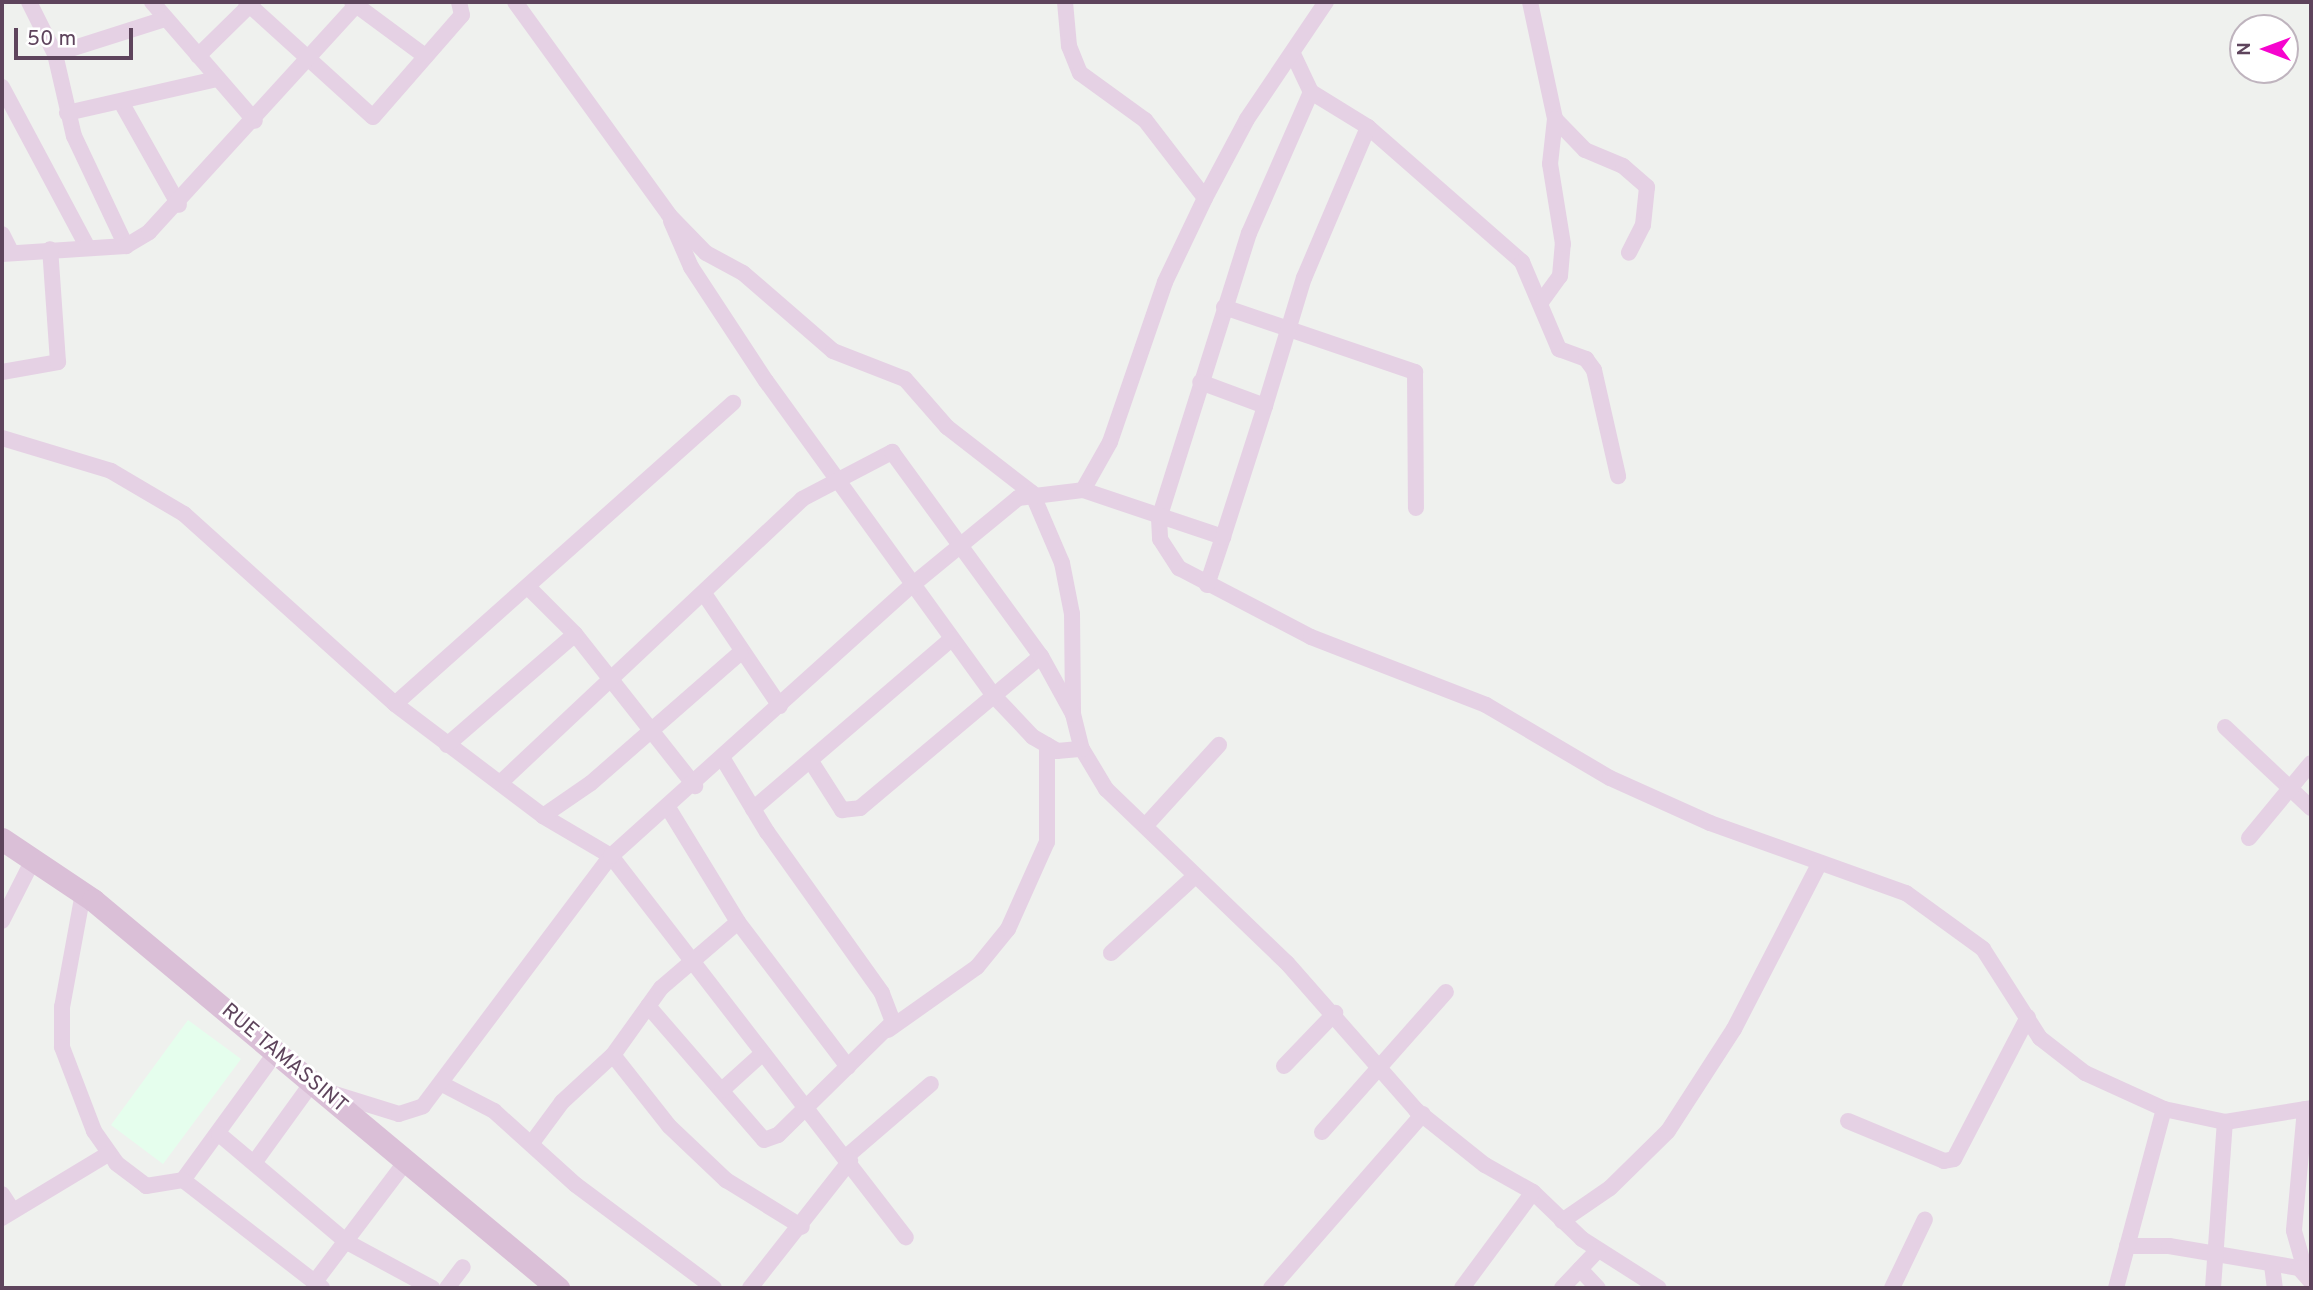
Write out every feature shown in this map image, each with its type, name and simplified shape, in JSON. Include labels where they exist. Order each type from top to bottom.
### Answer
[{"type":"main road","name":"RUE TAMASSINT","points":[[2,839],[83,893],[558,1288]]},
{"type":"street","points":[[29,2],[55,54],[67,113],[125,246]]},
{"type":"street","points":[[152,2],[256,121]]},
{"type":"street","points":[[198,56],[249,3],[373,117],[462,15],[459,2]]},
{"type":"street","points":[[515,2],[669,215],[706,253],[743,273],[833,351],[905,379],[947,427],[1032,493],[1062,563],[1072,614],[1073,714],[1082,749],[1106,789],[1147,824],[1195,876],[1335,1013],[1377,1065],[1423,1114],[1485,1165],[1532,1192],[1598,1250],[1658,1288]]},
{"type":"street","points":[[1065,2],[1069,46],[1080,73],[1145,120],[1205,198]]},
{"type":"street","points":[[1083,490],[1115,432],[1165,282],[1205,198],[1326,2]]},
{"type":"street","points":[[1530,2],[1555,120],[1550,164],[1563,244],[1558,283],[1541,302]]},
{"type":"street","points":[[2,234],[7,253],[87,246],[125,246],[179,205],[256,121],[356,3],[425,56]]},
{"type":"street","points":[[55,54],[165,19]]},
{"type":"street","points":[[1293,54],[1311,92],[1368,127],[1522,262],[1559,349],[1586,359],[1594,370],[1618,475]]},
{"type":"street","points":[[67,113],[217,79]]},
{"type":"street","points":[[2,87],[87,246]]},
{"type":"street","points":[[1311,92],[1224,307],[1200,382],[1159,518],[1167,554],[1207,586],[1311,637],[1486,705],[1610,778],[1710,824],[1906,893],[1940,912],[1983,949],[2040,1038],[2084,1073],[2164,1109],[2225,1122],[2308,1109],[2294,1231],[2308,1276]]},
{"type":"street","points":[[121,102],[179,205]]},
{"type":"street","points":[[1555,120],[1577,144],[1647,187],[1643,225],[1629,253]]},
{"type":"street","points":[[1207,586],[1304,278],[1368,127]]},
{"type":"street","points":[[669,215],[711,299],[911,586],[995,697],[1047,745],[1082,749]]},
{"type":"street","points":[[2,372],[58,362],[50,249]]},
{"type":"street","points":[[1224,307],[1289,331],[1407,368],[1419,378],[1416,508]]},
{"type":"street","points":[[1200,382],[1265,406]]},
{"type":"street","points":[[395,704],[733,403]]},
{"type":"street","points":[[2,439],[111,471],[184,514],[395,704],[543,816],[611,856],[688,964],[808,1106],[906,1237]]},
{"type":"street","points":[[500,783],[611,677],[705,596],[802,499],[892,452],[961,541],[1041,656],[1073,714]]},
{"type":"street","points":[[254,1163],[317,1087],[413,1113],[442,1084],[611,856],[667,806],[695,786],[961,541],[1032,493],[1083,490],[1159,518],[1223,537]]},
{"type":"street","points":[[528,587],[575,634],[695,786]]},
{"type":"street","points":[[705,596],[740,653],[780,706]]},
{"type":"street","points":[[447,745],[575,634]]},
{"type":"street","points":[[753,809],[812,763],[951,639]]},
{"type":"street","points":[[543,816],[740,653]]},
{"type":"street","points":[[812,763],[842,810],[860,808],[1041,656]]},
{"type":"street","points":[[2225,727],[2286,788],[2311,808]]},
{"type":"street","points":[[1147,824],[1219,744]]},
{"type":"street","points":[[648,1006],[764,1140],[808,1106],[887,1031],[977,967],[1008,929],[1047,842],[1052,796],[1047,745]]},
{"type":"street","points":[[723,759],[753,809],[882,993],[893,1022],[887,1031]]},
{"type":"street","points":[[2249,838],[2286,788],[2311,763]]},
{"type":"street","points":[[667,806],[738,922],[848,1067]]},
{"type":"street","points":[[2,921],[34,858]]},
{"type":"street","points":[[1562,1221],[1610,1188],[1668,1131],[1734,1029],[1819,864]]},
{"type":"street","points":[[1111,953],[1195,876]]},
{"type":"street","points":[[83,893],[62,1007],[62,1046],[75,1091],[108,1154],[146,1186],[183,1180],[276,1052]]},
{"type":"street","points":[[531,1144],[562,1102],[613,1055],[648,1006],[688,964],[738,922]]},
{"type":"street","points":[[1322,1132],[1377,1065],[1446,992]]},
{"type":"street","points":[[1284,1066],[1335,1013]]},
{"type":"street","points":[[1848,1121],[1944,1161],[1954,1159],[2028,1017]]},
{"type":"street","points":[[722,1090],[763,1053]]},
{"type":"street","points":[[613,1055],[669,1126],[726,1180],[802,1227]]},
{"type":"street","points":[[442,1084],[494,1111],[685,1272],[715,1288]]},
{"type":"street","points":[[750,1288],[769,1283],[802,1227],[848,1159],[931,1084]]},
{"type":"street","points":[[2116,1288],[2164,1109]]},
{"type":"street","points":[[1271,1288],[1423,1114]]},
{"type":"street","points":[[2213,1288],[2213,1253],[2225,1122]]},
{"type":"street","points":[[219,1134],[347,1242],[432,1288]]},
{"type":"street","points":[[2,1194],[8,1214],[108,1154]]},
{"type":"street","points":[[183,1180],[318,1286],[407,1160]]},
{"type":"street","points":[[1462,1288],[1532,1192]]},
{"type":"street","points":[[1892,1288],[1925,1219]]},
{"type":"street","points":[[2127,1246],[2213,1253],[2272,1265],[2308,1276]]},
{"type":"street","points":[[1562,1288],[1598,1250]]},
{"type":"street","points":[[2272,1265],[2275,1288]]},
{"type":"street","points":[[447,1288],[463,1267]]},
{"type":"street","points":[[1580,1269],[1598,1288]]},
{"type":"shaded area","points":[[188,1020],[241,1059],[163,1164],[111,1125]]}]
